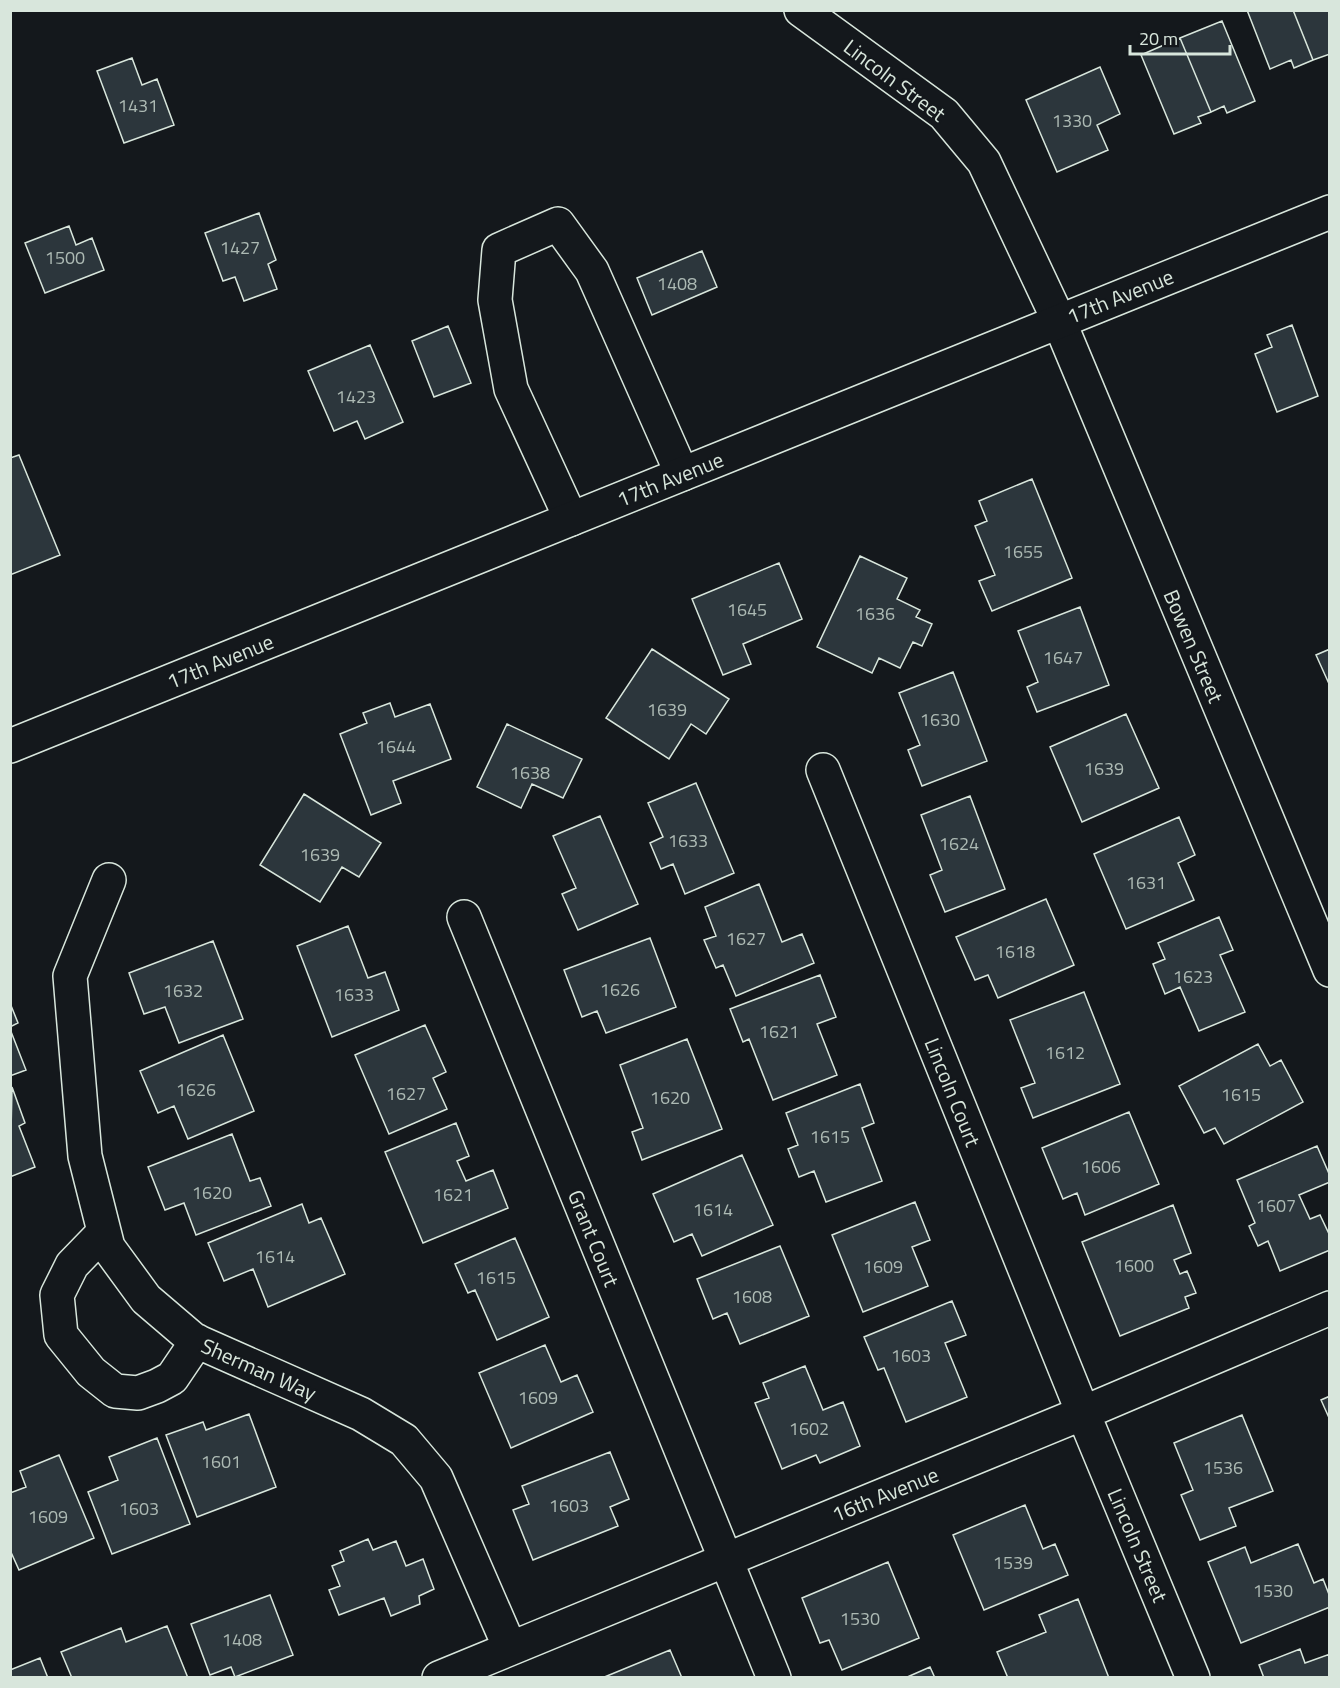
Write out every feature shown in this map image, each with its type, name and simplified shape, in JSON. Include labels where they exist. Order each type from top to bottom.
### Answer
[{"type":"street","name":"Lincoln Street","points":[[801,10],[944,114],[984,162],[1059,321]]},
{"type":"street","name":"17th Avenue","points":[[10,746],[1059,321],[1329,215]]},
{"type":"street","points":[[571,519],[511,389],[495,300],[499,250],[558,224],[592,271],[682,474]]},
{"type":"street","name":"Bowen Street","points":[[1059,321],[1329,970]]},
{"type":"street","name":"Lincoln Court","points":[[823,770],[1083,1413]]},
{"type":"street","name":"Sherman Way","points":[[109,880],[70,976],[85,1156],[108,1247],[146,1299],[197,1341],[361,1414],[404,1440],[436,1478],[510,1648]]},
{"type":"street","name":"Grant Court","points":[[464,917],[774,1677]]},
{"type":"street","points":[[104,1232],[72,1265],[57,1295],[61,1335],[91,1372],[116,1391],[138,1393],[172,1378],[197,1341]]},
{"type":"street","name":"16th Avenue","points":[[439,1677],[1083,1413],[1329,1308]]},
{"type":"street","name":"Lincoln Street","points":[[1083,1413],[1193,1677]]},
{"type":"building","points":[[1247,10],[1293,10],[1313,60],[1294,68],[1291,60],[1270,69]]},
{"type":"building","points":[[1293,10],[1330,10],[1330,54],[1313,60]]},
{"type":"building","points":[[1222,21],[1255,101],[1227,113],[1224,106],[1211,112],[1180,38]]},
{"type":"building","points":[[1180,38],[1211,112],[1198,117],[1201,123],[1174,134],[1141,55]]},
{"type":"building","points":[[132,58],[142,85],[157,79],[174,125],[124,143],[97,71]]},
{"type":"building","points":[[1100,67],[1120,114],[1097,125],[1108,150],[1057,172],[1026,100]]},
{"type":"building","points":[[259,213],[276,260],[268,264],[277,289],[244,301],[235,277],[223,281],[205,233]]},
{"type":"building","points":[[69,226],[76,245],[92,238],[104,270],[45,293],[25,243]]},
{"type":"building","points":[[702,251],[717,287],[652,315],[637,278]]},
{"type":"building","points":[[1292,325],[1318,396],[1277,412],[1255,354],[1272,347],[1267,335]]},
{"type":"building","points":[[448,326],[471,383],[434,397],[412,341]]},
{"type":"building","points":[[370,345],[403,422],[365,439],[357,421],[334,431],[308,371]]},
{"type":"building","points":[[19,455],[60,555],[10,575],[10,458]]},
{"type":"building","points":[[1032,479],[1072,578],[992,611],[979,581],[995,575],[975,526],[987,521],[979,501]]},
{"type":"building","points":[[860,556],[907,578],[897,599],[920,610],[916,617],[932,624],[922,646],[913,642],[900,668],[879,658],[872,673],[817,647]]},
{"type":"building","points":[[779,563],[802,619],[743,644],[751,664],[723,675],[692,599]]},
{"type":"building","points":[[1080,607],[1109,685],[1037,712],[1027,687],[1038,682],[1018,631]]},
{"type":"building","points":[[652,649],[729,699],[706,734],[691,724],[669,759],[606,718]]},
{"type":"building","points":[[1330,649],[1330,686],[1316,655]]},
{"type":"building","points":[[953,672],[987,761],[922,786],[908,750],[920,745],[899,693]]},
{"type":"building","points":[[390,703],[395,717],[430,704],[451,759],[393,781],[401,803],[371,815],[340,734],[367,723],[363,713]]},
{"type":"building","points":[[1126,714],[1159,788],[1082,822],[1050,747]]},
{"type":"building","points":[[507,724],[582,759],[563,798],[532,784],[521,808],[477,787]]},
{"type":"building","points":[[696,783],[734,873],[685,894],[673,864],[661,869],[650,843],[663,837],[648,803]]},
{"type":"building","points":[[304,794],[381,843],[359,877],[342,867],[320,902],[260,865]]},
{"type":"building","points":[[970,796],[1005,889],[945,912],[930,875],[942,870],[921,815]]},
{"type":"building","points":[[600,816],[638,904],[578,930],[562,894],[576,888],[553,836]]},
{"type":"building","points":[[1179,817],[1195,855],[1178,863],[1194,900],[1126,929],[1094,854]]},
{"type":"building","points":[[759,884],[782,942],[802,934],[814,963],[736,996],[723,965],[716,968],[704,940],[716,936],[705,907]]},
{"type":"building","points":[[1046,899],[1074,965],[998,998],[988,975],[975,980],[956,937]]},
{"type":"building","points":[[1219,917],[1233,950],[1220,955],[1245,1012],[1199,1031],[1180,987],[1165,994],[1153,964],[1165,959],[1158,943]]},
{"type":"building","points":[[348,926],[368,978],[385,972],[399,1010],[332,1037],[297,946]]},
{"type":"building","points":[[650,938],[676,1007],[606,1033],[597,1011],[582,1017],[564,970]]},
{"type":"building","points":[[213,941],[243,1019],[179,1043],[165,1007],[144,1014],[129,973]]},
{"type":"building","points":[[820,975],[836,1017],[817,1024],[837,1075],[773,1100],[749,1039],[743,1042],[730,1009]]},
{"type":"building","points":[[1084,992],[1120,1084],[1033,1118],[1021,1088],[1035,1083],[1010,1020]]},
{"type":"building","points":[[10,1003],[18,1023],[10,1027]]},
{"type":"building","points":[[425,1025],[446,1072],[433,1078],[447,1109],[389,1134],[355,1055]]},
{"type":"building","points":[[10,1029],[26,1070],[10,1076]]},
{"type":"building","points":[[223,1035],[254,1111],[188,1139],[174,1106],[158,1113],[140,1071]]},
{"type":"building","points":[[687,1039],[722,1129],[642,1160],[632,1132],[643,1128],[620,1065]]},
{"type":"building","points":[[1258,1044],[1270,1066],[1281,1060],[1303,1102],[1224,1144],[1215,1128],[1204,1133],[1179,1086]]},
{"type":"building","points":[[860,1084],[874,1123],[862,1128],[882,1181],[826,1202],[814,1171],[799,1177],[788,1149],[798,1145],[786,1113]]},
{"type":"building","points":[[12,1087],[25,1123],[19,1126],[35,1167],[10,1177]]},
{"type":"building","points":[[1129,1112],[1159,1184],[1085,1215],[1077,1193],[1063,1199],[1042,1148]]},
{"type":"building","points":[[456,1123],[469,1156],[457,1161],[466,1181],[493,1170],[508,1208],[423,1243],[385,1152]]},
{"type":"building","points":[[232,1134],[250,1181],[260,1178],[271,1206],[196,1235],[184,1203],[165,1210],[148,1167]]},
{"type":"building","points":[[1317,1146],[1330,1176],[1330,1182],[1299,1195],[1310,1219],[1320,1215],[1330,1236],[1330,1250],[1280,1271],[1268,1241],[1258,1246],[1249,1226],[1255,1223],[1237,1180]]},
{"type":"building","points":[[742,1155],[773,1225],[702,1256],[692,1234],[674,1242],[653,1194]]},
{"type":"building","points":[[915,1202],[930,1240],[912,1247],[928,1286],[863,1312],[832,1235]]},
{"type":"building","points":[[302,1204],[309,1223],[321,1218],[345,1274],[268,1307],[253,1269],[224,1281],[208,1243]]},
{"type":"building","points":[[1173,1205],[1191,1253],[1174,1260],[1180,1274],[1187,1271],[1196,1293],[1185,1297],[1189,1308],[1120,1336],[1082,1242]]},
{"type":"building","points":[[515,1238],[549,1317],[497,1340],[475,1290],[468,1293],[455,1264]]},
{"type":"building","points":[[780,1246],[809,1316],[740,1344],[727,1313],[713,1319],[697,1279]]},
{"type":"building","points":[[952,1301],[966,1335],[945,1343],[967,1397],[906,1422],[884,1368],[878,1370],[864,1337]]},
{"type":"building","points":[[545,1345],[561,1382],[577,1375],[593,1412],[511,1448],[479,1373]]},
{"type":"building","points":[[805,1366],[823,1410],[843,1402],[860,1446],[820,1463],[816,1455],[782,1469],[755,1403],[769,1398],[763,1383]]},
{"type":"building","points":[[1330,1396],[1330,1420],[1321,1400]]},
{"type":"building","points":[[249,1414],[276,1487],[197,1517],[166,1435],[203,1422],[206,1430]]},
{"type":"building","points":[[1242,1415],[1273,1491],[1229,1508],[1236,1526],[1200,1540],[1181,1495],[1193,1490],[1174,1443]]},
{"type":"building","points":[[157,1438],[190,1524],[112,1554],[88,1492],[118,1480],[109,1457]]},
{"type":"building","points":[[610,1452],[629,1499],[610,1507],[618,1526],[533,1560],[513,1510],[529,1504],[522,1486]]},
{"type":"building","points":[[59,1455],[94,1538],[19,1570],[10,1550],[10,1493],[26,1487],[20,1471]]},
{"type":"building","points":[[1025,1505],[1043,1549],[1055,1544],[1068,1575],[984,1610],[953,1535]]},
{"type":"building","points":[[368,1539],[373,1550],[396,1541],[406,1566],[423,1559],[434,1589],[419,1596],[420,1604],[391,1616],[384,1598],[339,1615],[329,1590],[340,1586],[332,1566],[344,1561],[340,1551]]},
{"type":"building","points":[[1298,1544],[1314,1583],[1323,1579],[1330,1597],[1330,1607],[1241,1643],[1208,1562],[1245,1547],[1251,1563]]},
{"type":"building","points":[[888,1562],[919,1638],[842,1670],[829,1640],[820,1643],[802,1598]]},
{"type":"building","points":[[270,1595],[293,1655],[235,1677],[231,1667],[210,1675],[191,1624]]},
{"type":"building","points":[[1078,1599],[1109,1678],[1008,1678],[997,1652],[1046,1632],[1039,1615]]},
{"type":"building","points":[[167,1626],[188,1678],[72,1678],[61,1652],[121,1628],[126,1642]]},
{"type":"building","points":[[1300,1649],[1305,1663],[1330,1654],[1330,1678],[1264,1678],[1259,1665]]},
{"type":"building","points":[[670,1650],[682,1678],[602,1678]]},
{"type":"building","points":[[40,1658],[48,1678],[10,1678],[10,1670]]},
{"type":"building","points":[[930,1667],[935,1678],[905,1678]]}]
